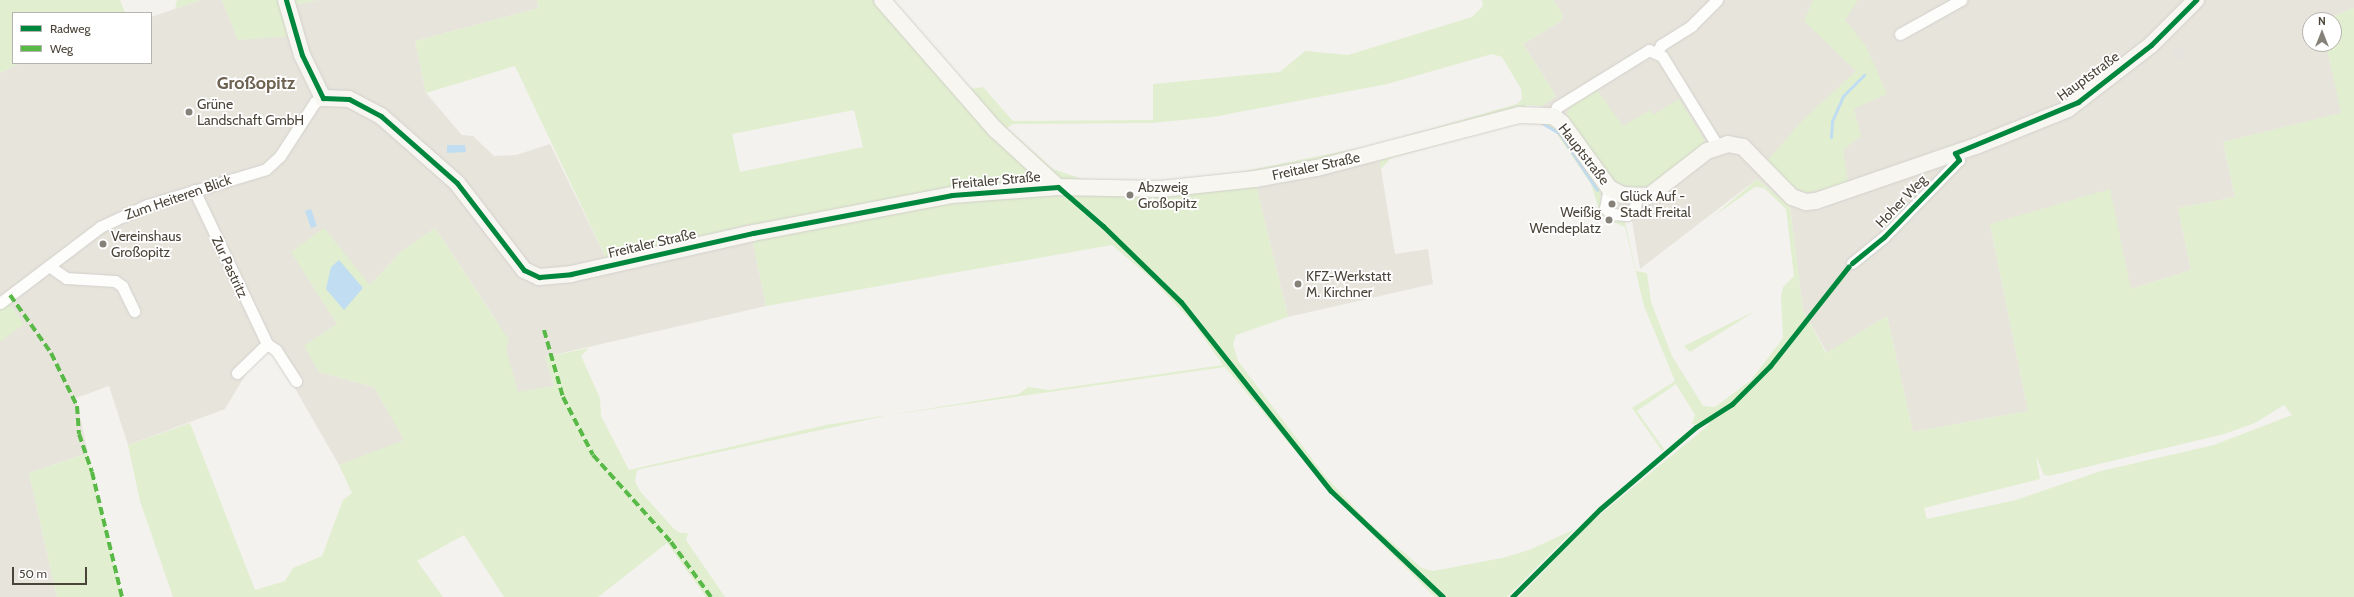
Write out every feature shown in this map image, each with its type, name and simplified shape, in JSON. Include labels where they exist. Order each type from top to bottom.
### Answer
[{"type":"street","points":[[286,0],[302,55],[323,98]]},
{"type":"street","name":"Freitaler Straße","points":[[882,0],[996,130],[1058,187]]},
{"type":"street","points":[[1657,52],[1661,45],[1691,26],[1717,0]]},
{"type":"street","points":[[1900,34],[1961,0]]},
{"type":"street","name":"Hauptstraße","points":[[1717,145],[1743,147],[1792,197],[1806,202],[1826,199],[1954,153],[2078,102],[2151,45],[2196,0]]},
{"type":"street","points":[[1553,116],[1557,107],[1649,50],[1657,52],[1681,84],[1717,145],[1649,196],[1637,197],[1635,207],[1626,215],[1612,214],[1605,208],[1609,188]]},
{"type":"street","name":"Freitaler Straße","points":[[323,98],[349,99],[381,116],[457,183],[524,270],[539,277],[571,274],[753,233],[952,195],[1058,187],[1161,189],[1255,179],[1317,168],[1475,125]]},
{"type":"street","name":"Zum Heiteren Blick","points":[[0,303],[100,226],[147,205],[274,164],[310,109],[323,98]]},
{"type":"street","name":"Hauptstraße","points":[[1475,125],[1519,115],[1553,116],[1570,131],[1609,188],[1637,197]]},
{"type":"street","name":"Hoher Weg","points":[[1852,263],[1884,237],[1959,160],[1954,153]]},
{"type":"street","name":"Zur Pastritz","points":[[194,190],[267,344],[276,350],[296,381]]},
{"type":"street","points":[[49,266],[66,278],[115,281],[122,286],[134,311]]},
{"type":"street","points":[[237,373],[267,344]]},
{"type":"shaded area","points":[[201,0],[222,0],[238,40],[294,5],[318,0],[537,0],[539,8],[415,41],[426,93],[462,135],[473,136],[494,156],[516,155],[550,144],[607,260],[749,224],[766,306],[545,357],[554,386],[518,393],[496,320],[435,228],[402,251],[370,285],[317,291],[337,324],[305,346],[319,372],[374,387],[405,441],[339,465],[278,359],[268,351],[249,369],[225,409],[128,445],[109,386],[76,398],[88,453],[29,473],[57,597],[0,597],[0,73],[18,64],[152,64],[152,17]]},
{"type":"shaded area","points":[[1553,0],[2354,0],[2354,8],[2342,13],[2302,12],[2302,52],[2328,52],[2342,113],[2223,142],[2235,197],[2178,208],[2191,270],[2131,289],[1990,224],[2028,411],[1913,432],[1887,316],[1827,353],[1803,310],[1790,207],[1757,179],[1640,269],[1632,221],[1616,222],[1600,211],[1601,185],[1542,106],[1556,96],[1523,44],[1561,21],[1563,15]]},
{"type":"shaded area","points":[[2179,48],[2183,50],[2185,54],[2183,58],[2179,60],[2175,58],[2173,54],[2175,50]]},
{"type":"shaded area","points":[[1379,157],[1395,254],[1428,249],[1433,284],[1288,317],[1256,185]]},
{"type":"green space","points":[[0,0],[120,0],[125,12],[12,12],[12,64],[18,64],[0,73]]},
{"type":"green space","points":[[177,0],[201,0],[175,9]]},
{"type":"green space","points":[[222,0],[318,0],[294,5],[290,36],[238,40]]},
{"type":"green space","points":[[537,0],[889,0],[971,89],[983,87],[1013,121],[1153,120],[1153,84],[1280,72],[1305,51],[1348,55],[1472,17],[1483,6],[1482,0],[1553,0],[1563,15],[1561,21],[1523,44],[1556,96],[1542,106],[1526,105],[1525,117],[1556,125],[1601,185],[1600,211],[1607,218],[1625,222],[1636,271],[1647,273],[1651,302],[1672,356],[1703,406],[1715,407],[1751,380],[1783,338],[1781,297],[1783,287],[1794,276],[1786,209],[1764,188],[1755,187],[1714,216],[1757,179],[1790,207],[1803,310],[1826,353],[1887,316],[1913,432],[2028,411],[1990,224],[2110,189],[2131,289],[2191,270],[2178,208],[2235,197],[2223,142],[2341,113],[2328,52],[2342,52],[2342,13],[2354,8],[2354,597],[1519,597],[1591,522],[1711,423],[1692,424],[1695,415],[1676,384],[1637,411],[1664,449],[1662,451],[1632,408],[1675,381],[1644,306],[1625,227],[1606,219],[1600,213],[1591,184],[1557,134],[1547,126],[1525,121],[1391,158],[1381,169],[1379,158],[1256,185],[1288,317],[1236,335],[1233,344],[1238,361],[1325,476],[1368,522],[1422,568],[1433,571],[1502,558],[1529,550],[1575,529],[1507,597],[1435,597],[1329,491],[1225,367],[889,415],[637,470],[635,481],[640,491],[673,528],[680,533],[688,533],[686,540],[725,597],[706,597],[667,543],[598,597],[504,597],[464,535],[417,561],[443,597],[173,597],[140,501],[128,445],[190,423],[255,590],[285,581],[293,568],[322,556],[343,500],[352,493],[339,465],[404,440],[374,387],[319,372],[304,346],[337,324],[291,252],[324,228],[370,285],[402,251],[435,228],[509,340],[506,349],[518,392],[554,386],[545,357],[589,348],[581,356],[600,398],[601,416],[629,470],[826,425],[1019,394],[1028,387],[1049,390],[1223,365],[1194,324],[1152,279],[1112,245],[766,306],[749,224],[607,260],[515,66],[426,93],[415,41],[539,8]],"holes":[[[1492,54],[1502,57],[1521,89],[1522,99],[1517,104],[1378,144],[1211,178],[1159,182],[1082,179],[1053,169],[1007,128],[1013,124],[1152,123],[1213,117],[1387,84]],[[854,110],[863,147],[740,172],[732,134]],[[2284,405],[2292,415],[2214,445],[2101,471],[2016,500],[1927,519],[1924,508],[2040,479],[2036,456],[2044,475],[2049,476],[2224,434],[2255,423]]]},
{"type":"green space","points":[[1813,0],[1858,0],[1845,20],[1866,46],[1887,94],[1854,109],[1861,136],[1843,150],[1848,182],[1806,193],[1790,185],[1766,162],[1803,120],[1856,71],[1804,21]]},
{"type":"green space","points":[[1597,90],[1623,126],[1650,110],[1653,115],[1679,99],[1704,139],[1705,147],[1650,186],[1635,188],[1618,183],[1589,154],[1566,114],[1573,104]]},
{"type":"green space","points":[[8,302],[24,324],[0,342],[0,308]]},
{"type":"green space","points":[[1757,310],[1690,352],[1684,346]]},
{"type":"green space","points":[[88,453],[122,597],[57,597],[29,473]]},
{"type":"water","points":[[447,145],[465,145],[466,152],[447,153]]},
{"type":"water","points":[[311,209],[317,226],[311,228],[305,211]]},
{"type":"water","points":[[339,260],[363,288],[344,310],[326,289],[331,267]]},
{"type":"waterway","points":[[1831,137],[1832,121],[1843,96],[1864,75]]},
{"type":"waterway","points":[[1542,123],[1560,134],[1597,190]]},
{"type":"marked path","points":[[10,295],[51,353],[77,406],[79,434],[92,472],[122,597]]},
{"type":"marked path","points":[[544,330],[563,397],[593,455],[671,542],[711,597]]},
{"type":"cycle path","points":[[286,0],[302,55],[323,98],[349,99],[381,116],[457,183],[524,270],[539,277],[571,274],[753,233],[952,195],[1058,187],[1103,226],[1181,302],[1331,491],[1443,597]]},
{"type":"cycle path","points":[[1852,263],[1884,237],[1959,160],[1955,153],[2078,102],[2151,45],[2196,0]]},
{"type":"cycle path","points":[[1512,597],[1600,509],[1696,427],[1732,404],[1770,366],[1849,266]]},
{"type":"place","name":"Grüne Landschaft GmbH","points":[[189,112]]},
{"type":"place","name":"Abzweig Großopitz","points":[[1130,195]]},
{"type":"place","name":"Glück Auf - Stadt Freital","points":[[1612,204]]},
{"type":"place","name":"Weißig Wendeplatz","points":[[1609,220]]},
{"type":"place","name":"Vereinshaus Großopitz","points":[[103,244]]},
{"type":"place","name":"KFZ-Werkstatt M. Kirchner","points":[[1298,284]]},
{"type":"district","name":"Großopitz","points":[[256,83]]}]
